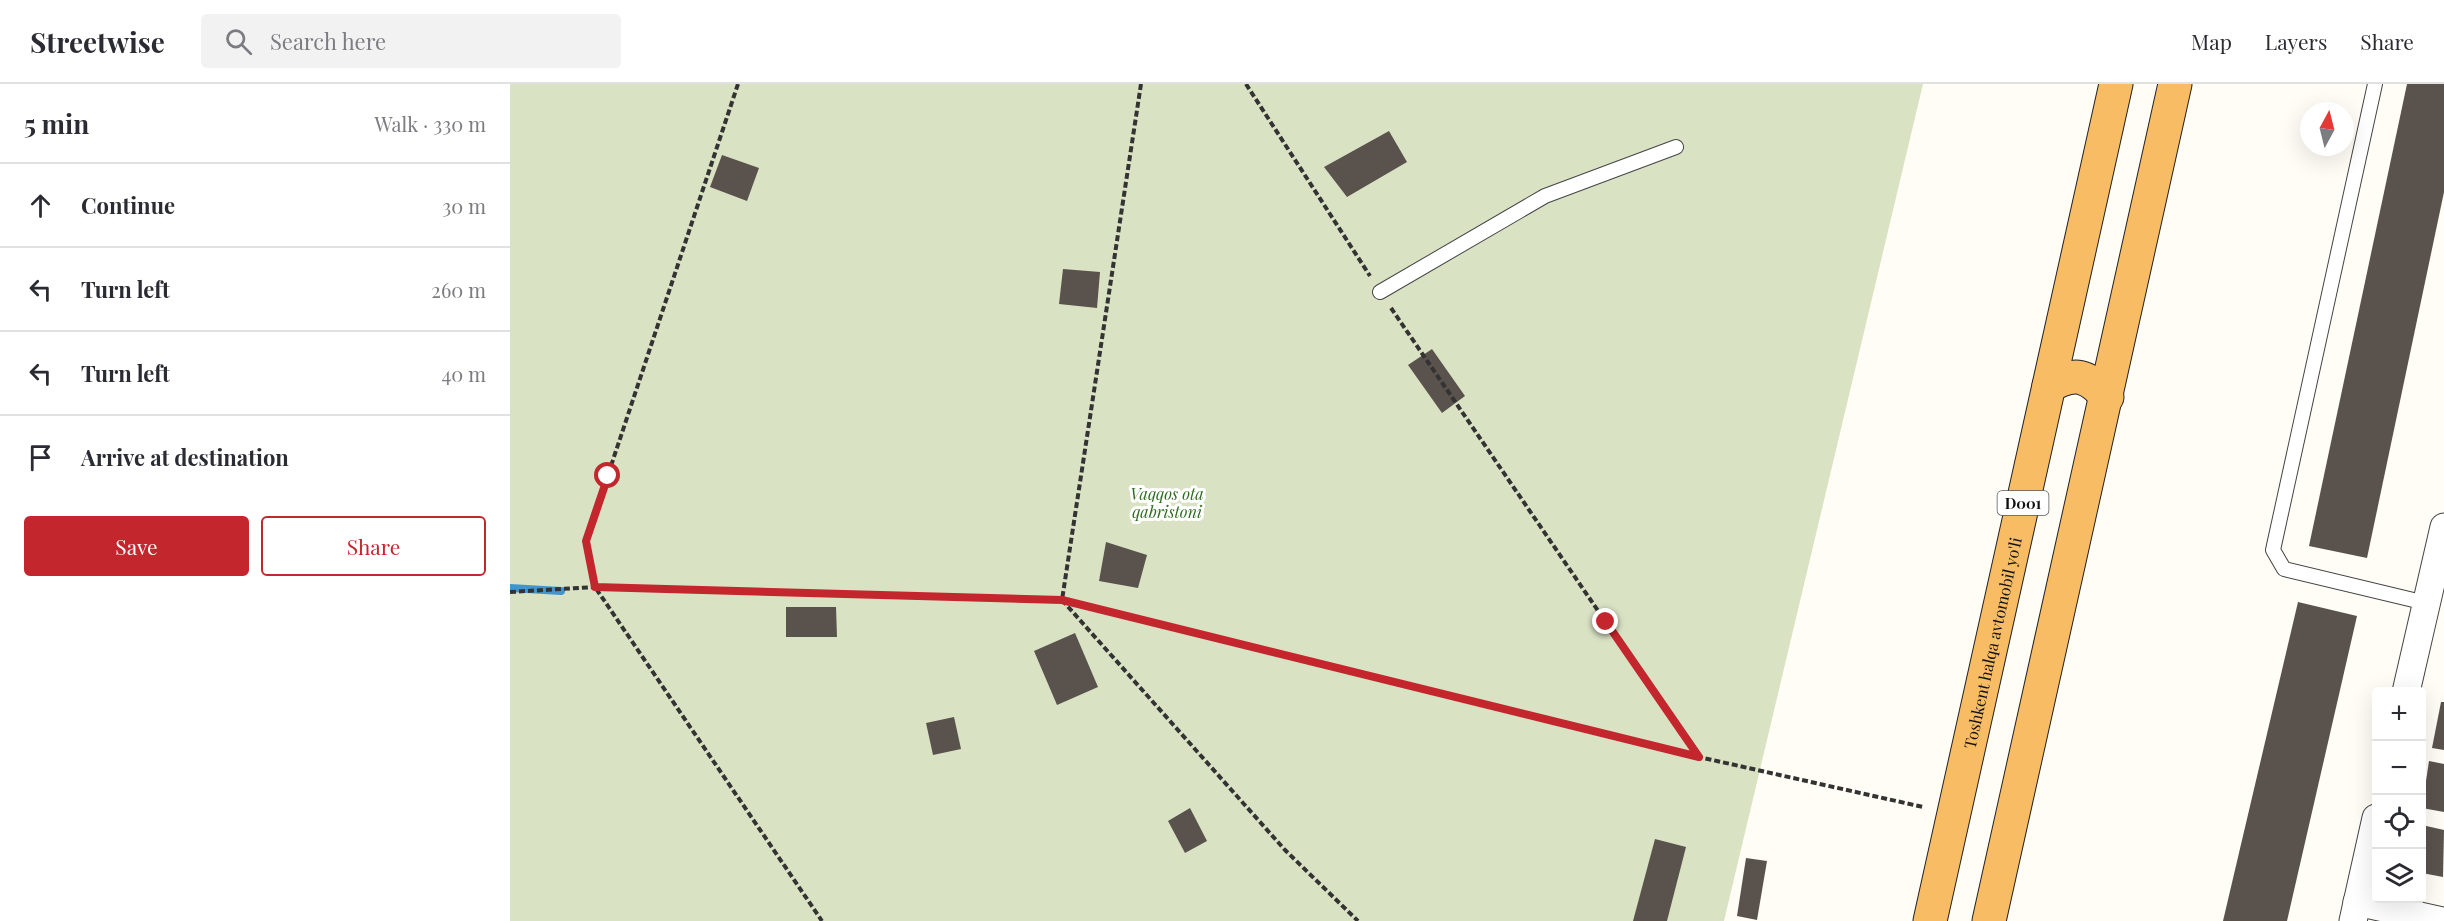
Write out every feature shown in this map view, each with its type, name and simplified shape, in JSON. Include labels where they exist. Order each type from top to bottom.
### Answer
[{"type":"highway","points":[[2095,180],[2096,84]]},
{"type":"highway","name":"Toshkent halqa avtomobil yo'li","points":[[1930,921],[2116,84]]},
{"type":"highway","points":[[1989,921],[2175,84]]},
{"type":"highway","points":[[2152,188],[2185,84]]},
{"type":"highway","points":[[2049,386],[2065,377],[2080,376],[2096,384],[2107,397]]},
{"type":"street","points":[[2407,687],[2444,527]]},
{"type":"street","points":[[2372,836],[2355,912],[2442,921]]},
{"type":"lane","points":[[2375,84],[2273,550],[2284,569],[2426,603]]},
{"type":"lane","points":[[1380,292],[1545,196],[1676,147]]},
{"type":"path","points":[[738,84],[586,541],[595,587],[822,921]]},
{"type":"path","points":[[1062,600],[1141,84]]},
{"type":"path","points":[[1246,84],[1380,292],[1699,757]]},
{"type":"path","points":[[510,592],[595,587],[1062,600],[1699,757],[1953,814]]},
{"type":"path","points":[[1062,600],[1285,850],[1358,921]]},
{"type":"green space","name":"Vaqqos ota qabristoni","points":[[510,84],[1923,84],[1724,921],[510,921]]},
{"type":"building","points":[[2407,84],[2444,84],[2444,192],[2367,558],[2309,546]]},
{"type":"building","points":[[1389,131],[1407,162],[1347,197],[1324,167]]},
{"type":"building","points":[[722,155],[759,168],[747,201],[710,187]]},
{"type":"building","points":[[1063,269],[1100,272],[1097,308],[1059,304]]},
{"type":"building","points":[[1432,349],[1465,396],[1442,413],[1408,365]]},
{"type":"building","points":[[1106,542],[1147,555],[1138,588],[1099,581]]},
{"type":"building","points":[[2298,602],[2357,616],[2287,921],[2223,921]]},
{"type":"building","points":[[786,607],[836,607],[837,637],[786,637]]},
{"type":"building","points":[[1075,633],[1098,687],[1057,705],[1034,651]]},
{"type":"building","points":[[2441,702],[2444,702],[2444,750],[2432,748]]},
{"type":"building","points":[[954,717],[961,749],[933,755],[926,723]]},
{"type":"building","points":[[2429,761],[2444,764],[2444,812],[2426,809]]},
{"type":"building","points":[[1190,808],[1207,841],[1185,853],[1168,821]]},
{"type":"building","points":[[2426,826],[2444,830],[2443,877],[2426,874]]},
{"type":"building","points":[[1655,839],[1686,847],[1667,921],[1633,921]]},
{"type":"building","points":[[1746,858],[1767,861],[1757,920],[1737,916]]},
{"type":"waterway","points":[[510,588],[561,591]]},
{"type":"route","points":[[608,476],[586,541],[595,587],[1062,600],[1699,757],[1606,622]]}]
